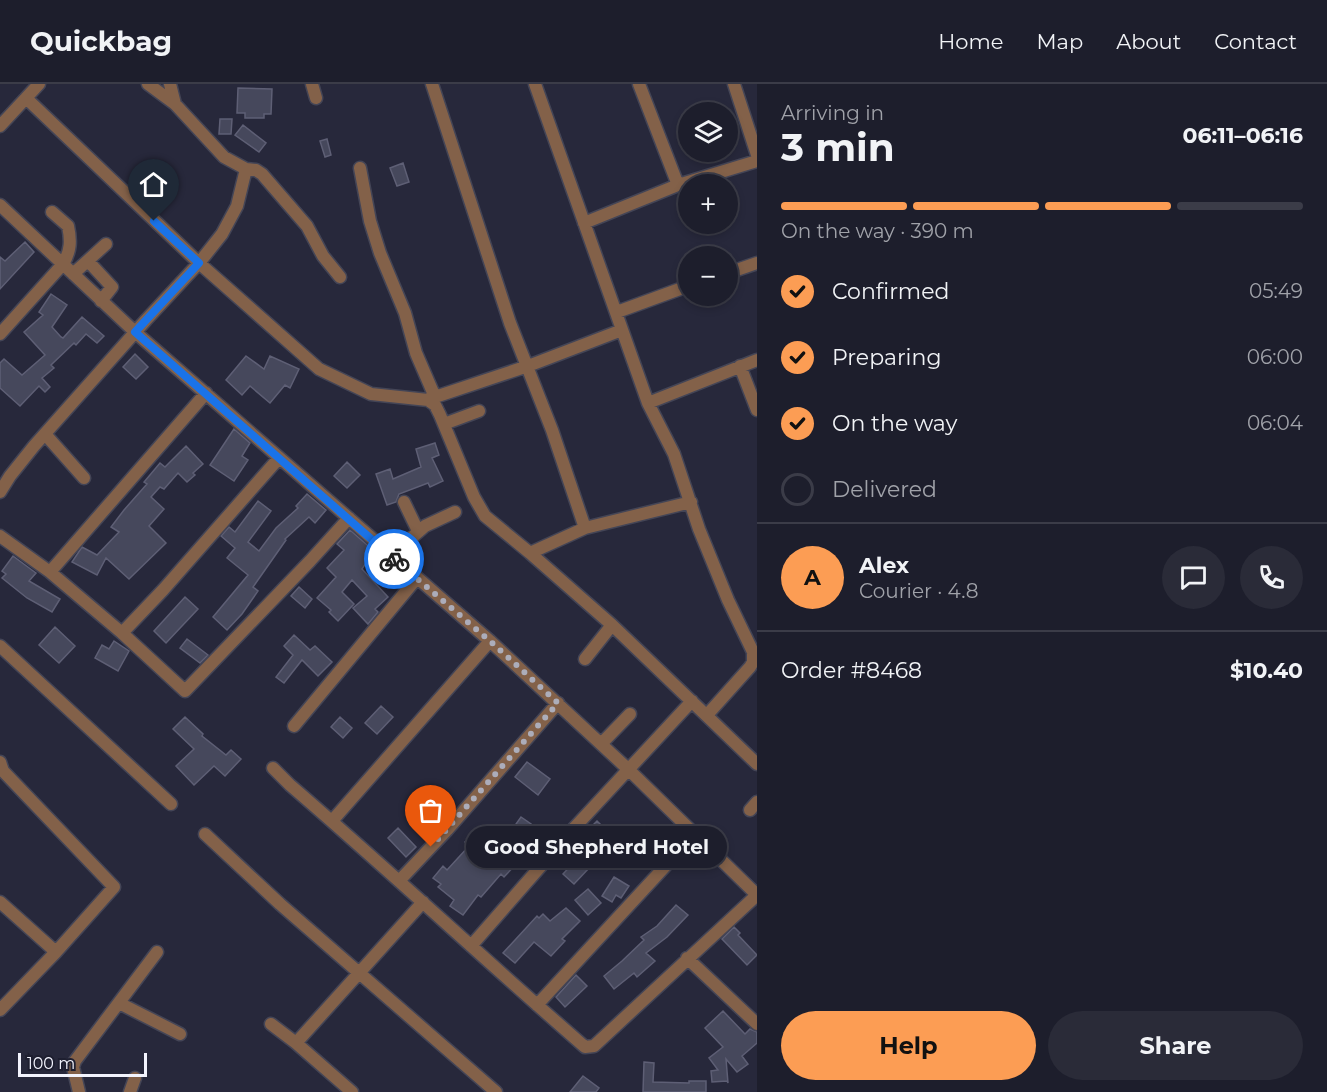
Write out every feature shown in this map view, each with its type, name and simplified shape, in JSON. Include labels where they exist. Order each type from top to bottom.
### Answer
[{"type":"street","points":[[0,126],[39,84]]},
{"type":"street","points":[[147,84],[175,104],[224,157],[246,169],[262,174],[307,226],[323,256],[339,276]]},
{"type":"street","points":[[170,84],[175,104]]},
{"type":"street","points":[[312,84],[316,98]]},
{"type":"street","points":[[432,84],[510,322],[552,430],[585,528]]},
{"type":"street","points":[[535,84],[648,403],[675,454],[699,529],[724,590],[755,652],[750,667],[707,715]]},
{"type":"street","points":[[584,223],[678,185],[639,84]]},
{"type":"street","points":[[734,84],[757,155]]},
{"type":"street","points":[[26,98],[199,263],[319,369],[371,394],[431,399],[528,366],[622,330]]},
{"type":"street","points":[[714,174],[757,161]]},
{"type":"street","points":[[360,168],[370,221],[380,254],[405,313],[431,399],[444,424],[474,497],[485,516],[612,625],[757,764]]},
{"type":"street","points":[[0,492],[10,476],[45,434],[199,263],[230,222],[237,206],[246,169]]},
{"type":"street","points":[[0,205],[135,332],[490,641],[629,770],[757,895],[594,1046],[585,1047],[273,768]]},
{"type":"street","points":[[0,334],[63,264],[69,254],[68,226],[52,212]]},
{"type":"street","points":[[73,274],[106,244]]},
{"type":"street","points":[[88,261],[112,287],[101,301]]},
{"type":"street","points":[[738,270],[757,263]]},
{"type":"street","points":[[617,312],[678,290]]},
{"type":"street","points":[[648,403],[757,360]]},
{"type":"street","points":[[740,366],[757,410]]},
{"type":"street","points":[[50,572],[206,393]]},
{"type":"street","points":[[444,424],[479,411]]},
{"type":"street","points":[[45,434],[84,478]]},
{"type":"street","points":[[122,633],[279,458]]},
{"type":"street","points":[[404,502],[418,531]]},
{"type":"street","points":[[530,553],[585,528],[691,502]]},
{"type":"street","points":[[391,556],[418,531],[455,512]]},
{"type":"street","points":[[0,536],[50,572],[122,633],[185,691],[349,518]]},
{"type":"street","points":[[294,726],[417,578]]},
{"type":"street","points":[[585,659],[612,625]]},
{"type":"street","points":[[332,821],[490,641]]},
{"type":"street","points":[[0,646],[171,804]]},
{"type":"street","points":[[471,946],[575,827],[692,701]]},
{"type":"street","points":[[399,881],[447,830],[558,703]]},
{"type":"street","points":[[601,744],[630,714]]},
{"type":"street","points":[[0,762],[3,771],[114,885],[56,952],[0,1010]]},
{"type":"street","points":[[205,834],[280,904],[496,1092]]},
{"type":"street","points":[[537,1005],[694,834]]},
{"type":"street","points":[[0,902],[56,952]]},
{"type":"street","points":[[296,1043],[423,902]]},
{"type":"street","points":[[78,1092],[73,1067],[75,1061],[157,952]]},
{"type":"street","points":[[687,958],[757,1024]]},
{"type":"street","points":[[119,1003],[180,1034]]},
{"type":"street","points":[[272,1024],[352,1092]]},
{"type":"street","points":[[130,1092],[135,1078]]},
{"type":"building","points":[[238,88],[272,89],[271,114],[264,114],[264,118],[245,118],[245,113],[237,113]]},
{"type":"building","points":[[220,119],[232,119],[231,134],[219,134]]},
{"type":"building","points":[[243,125],[266,143],[259,152],[235,135]]},
{"type":"building","points":[[327,139],[331,155],[325,157],[320,141]]},
{"type":"building","points":[[403,163],[409,182],[397,186],[390,168]]},
{"type":"building","points":[[164,164],[173,173],[150,194],[141,185]]},
{"type":"building","points":[[25,242],[34,252],[0,289],[0,257],[5,261]]},
{"type":"building","points":[[51,294],[67,305],[52,327],[61,337],[63,338],[82,317],[104,336],[97,343],[86,334],[76,345],[74,343],[51,365],[54,368],[42,378],[50,387],[45,392],[39,386],[20,406],[0,388],[0,363],[4,359],[22,375],[45,355],[24,332],[43,315],[39,312]]},
{"type":"building","points":[[135,354],[148,367],[136,379],[123,367]]},
{"type":"building","points":[[246,356],[264,369],[270,356],[299,369],[290,388],[285,385],[270,403],[250,386],[242,395],[226,380]]},
{"type":"building","points":[[234,429],[250,443],[242,456],[248,460],[234,481],[210,465]]},
{"type":"building","points":[[435,443],[439,455],[432,458],[443,481],[430,487],[428,483],[399,494],[396,502],[387,505],[376,474],[390,469],[393,479],[421,467],[416,449]]},
{"type":"building","points":[[186,446],[203,464],[187,482],[178,473],[164,489],[160,487],[151,497],[164,509],[149,526],[166,543],[129,579],[106,558],[97,575],[72,562],[82,547],[97,555],[119,532],[111,527],[147,484],[144,482],[160,463],[165,467]]},
{"type":"building","points":[[347,462],[360,475],[347,488],[334,476]]},
{"type":"building","points":[[307,494],[326,510],[315,523],[309,517],[285,539],[253,587],[258,591],[227,630],[213,617],[248,575],[227,558],[235,548],[221,536],[229,527],[235,532],[258,501],[271,511],[248,542],[259,551],[276,528],[298,508],[296,506]]},
{"type":"building","points":[[350,530],[374,551],[362,569],[388,597],[375,609],[378,612],[368,624],[353,608],[367,596],[352,580],[342,592],[354,604],[338,621],[329,612],[331,610],[317,598],[336,577],[327,568],[344,550],[337,544]]},
{"type":"building","points":[[13,556],[36,573],[29,581],[60,599],[52,612],[27,598],[2,578],[6,574],[2,571]]},
{"type":"building","points":[[299,587],[312,599],[305,608],[291,596]]},
{"type":"building","points":[[185,597],[198,609],[166,643],[154,631]]},
{"type":"building","points":[[55,627],[75,646],[59,663],[39,645]]},
{"type":"building","points":[[294,635],[310,650],[315,646],[332,662],[318,676],[302,660],[284,683],[276,677],[293,655],[284,646]]},
{"type":"building","points":[[187,639],[208,655],[200,663],[180,648]]},
{"type":"building","points":[[114,641],[129,651],[118,671],[95,658],[102,645],[109,649]]},
{"type":"building","points":[[381,706],[393,717],[377,734],[365,723]]},
{"type":"building","points":[[185,717],[203,734],[202,736],[226,755],[231,750],[241,759],[225,776],[214,766],[194,785],[176,766],[194,749],[173,729]]},
{"type":"building","points":[[340,717],[352,728],[343,738],[331,727]]},
{"type":"building","points":[[527,762],[550,779],[538,795],[515,777]]},
{"type":"building","points":[[521,817],[531,824],[510,854],[518,862],[504,877],[501,874],[481,897],[478,895],[463,915],[450,906],[454,900],[438,887],[441,884],[433,878],[443,866],[447,870],[469,846],[465,842],[481,826],[501,845]]},
{"type":"building","points":[[597,821],[605,829],[602,831],[611,839],[598,852],[581,837]]},
{"type":"building","points":[[398,828],[416,847],[406,857],[388,838]]},
{"type":"building","points":[[579,857],[590,867],[574,884],[563,874]]},
{"type":"building","points":[[614,877],[629,886],[621,898],[616,895],[612,902],[602,896]]},
{"type":"building","points":[[588,889],[601,903],[588,915],[575,900]]},
{"type":"building","points":[[676,905],[688,915],[667,937],[646,953],[655,961],[637,977],[634,973],[614,989],[604,976],[644,940],[641,937],[657,926]]},
{"type":"building","points":[[566,908],[580,921],[562,939],[565,941],[551,956],[534,942],[515,963],[503,953],[537,916],[539,918],[543,914],[550,921]]},
{"type":"building","points":[[734,927],[740,933],[738,935],[757,955],[747,965],[722,939]]},
{"type":"building","points":[[576,975],[587,986],[565,1007],[556,997]]},
{"type":"building","points":[[723,1011],[745,1034],[750,1029],[757,1032],[757,1043],[742,1056],[748,1064],[737,1072],[726,1059],[728,1083],[727,1081],[712,1082],[711,1071],[718,1070],[709,1058],[723,1047],[705,1028]]},
{"type":"building","points":[[644,1062],[654,1063],[653,1082],[706,1081],[706,1092],[643,1092]]},
{"type":"building","points":[[583,1076],[599,1088],[596,1092],[570,1092]]},
{"type":"way so far","points":[[394,559],[558,703],[431,847]]},
{"type":"place","name":"Good Shepherd Hotel","points":[[431,847]]},
{"type":"route","points":[[154,221],[199,263],[135,332],[394,559]]}]
